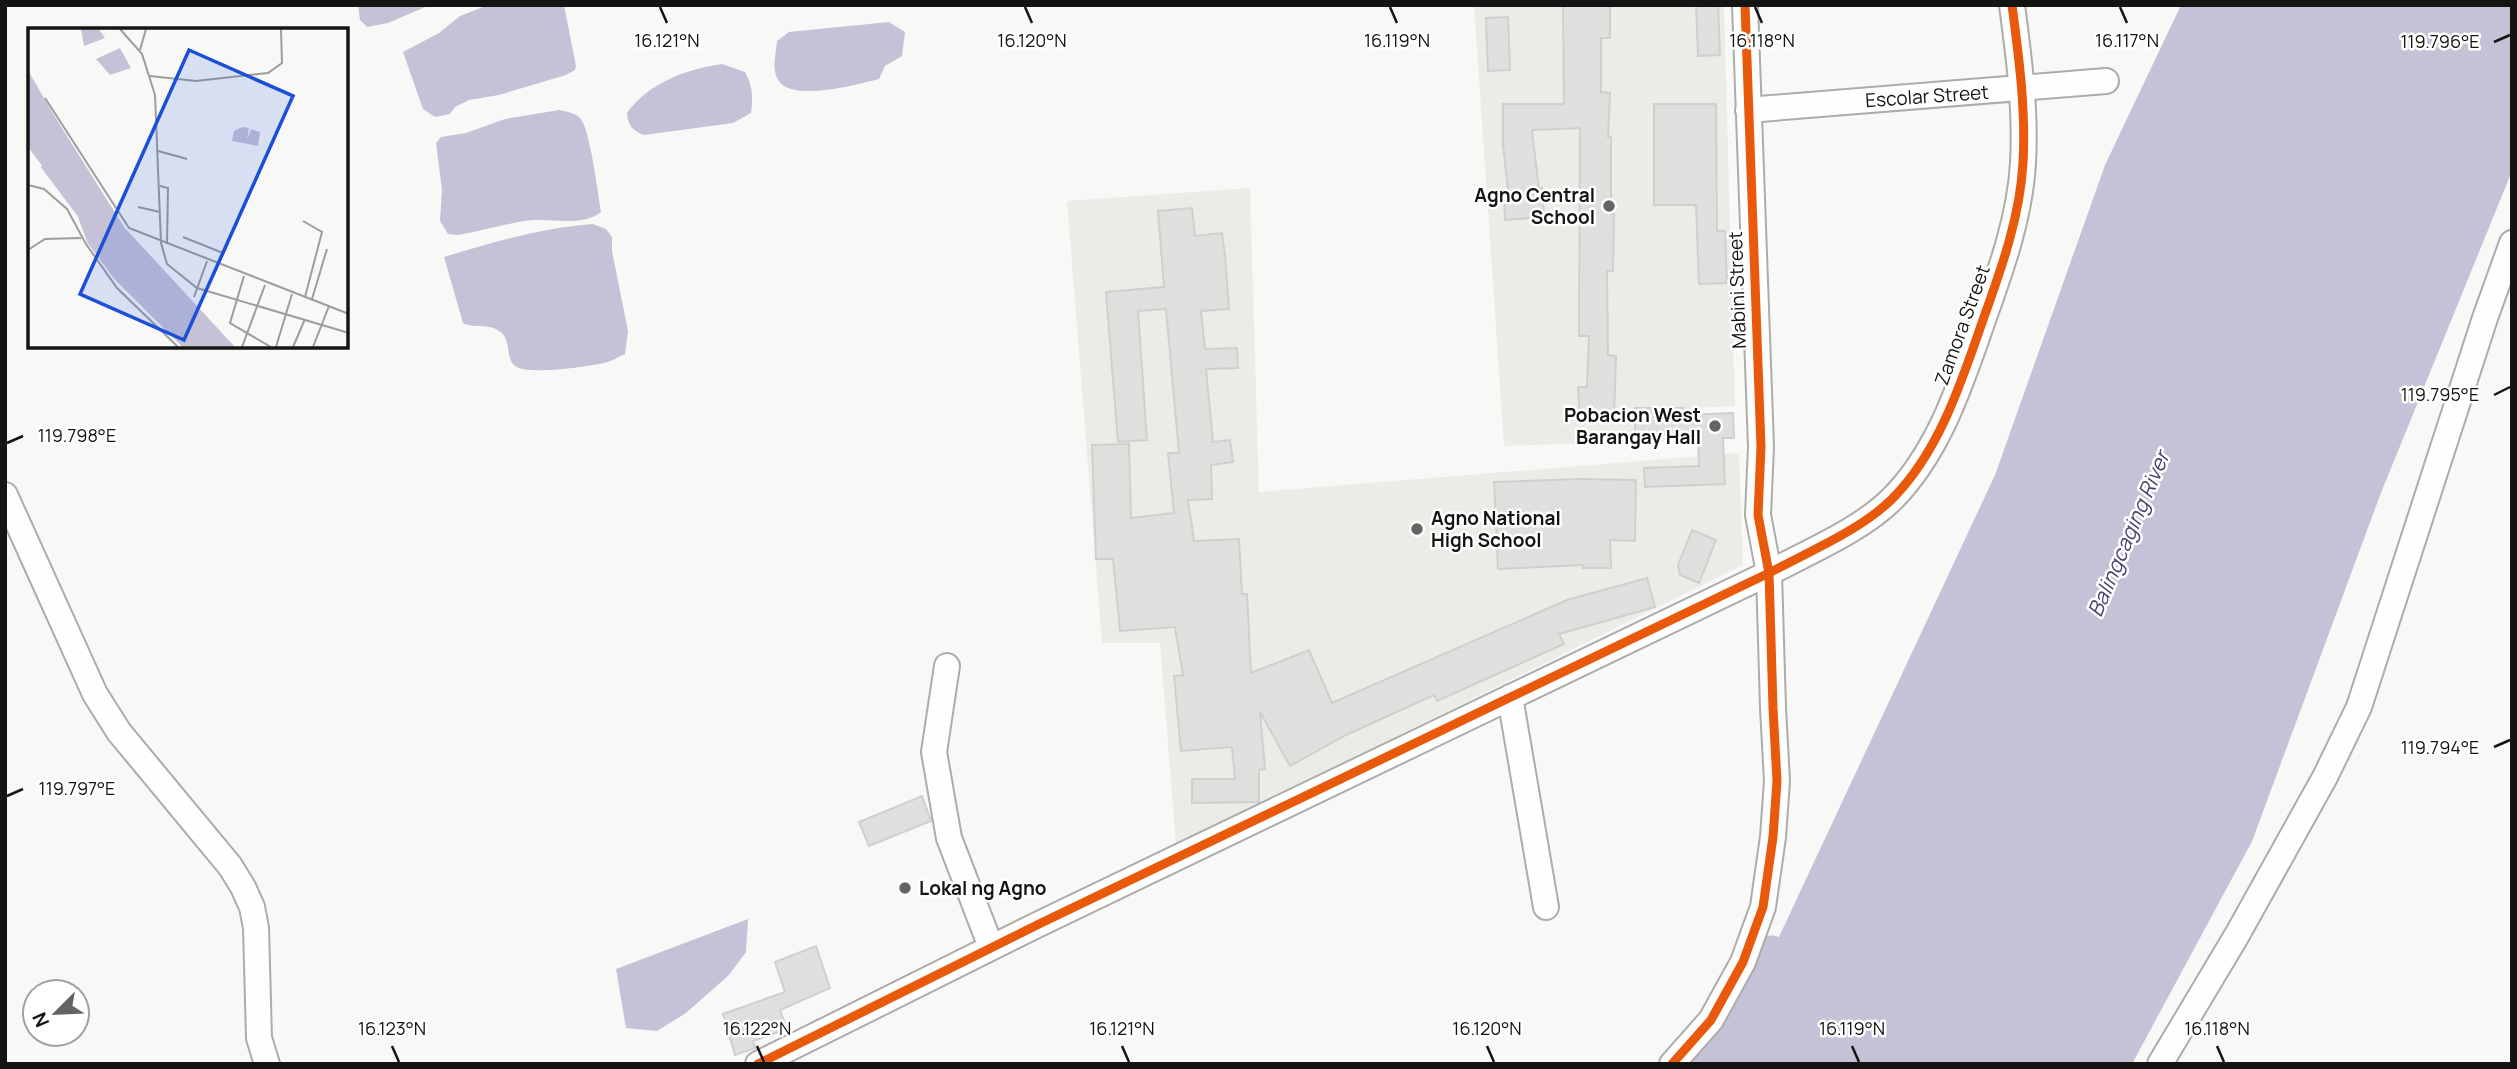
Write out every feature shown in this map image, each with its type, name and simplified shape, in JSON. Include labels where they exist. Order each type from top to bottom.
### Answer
[{"type":"street","name":"Mabini Street","points":[[1672,1064],[1711,1020],[1743,962],[1763,906],[1773,837],[1777,781],[1769,573],[1758,514],[1761,447],[1745,5]]},
{"type":"street","name":"Zamora Street","points":[[758,1064],[991,947],[1769,573],[1871,517],[1907,483],[1933,442],[1961,384],[2009,245],[2023,165],[2023,89],[2012,5]]},
{"type":"street","name":"Escolar Street","points":[[1748,110],[2106,81]]},
{"type":"street","points":[[2160,1064],[2237,935],[2325,777],[2359,707],[2485,318],[2512,243]]},
{"type":"street","points":[[5,495],[95,694],[119,732],[230,866],[243,887],[256,928],[259,1038],[267,1064]]},
{"type":"street","points":[[947,666],[934,752],[949,838],[991,947]]},
{"type":"street","points":[[1510,697],[1546,907]]},
{"type":"shaded area","name":"Agno Central School","points":[[1474,5],[1724,5],[1735,406],[1692,408],[1691,440],[1504,446]]},
{"type":"shaded area","name":"Agno National High School","points":[[1250,188],[1259,492],[1739,453],[1743,565],[1176,845],[1160,643],[1102,643],[1067,201]]},
{"type":"water","points":[[358,5],[430,5],[388,23],[367,27],[360,20]]},
{"type":"water","points":[[488,5],[564,5],[575,70],[499,95],[469,100],[455,107],[450,114],[435,117],[423,109],[403,52],[439,33],[460,16]]},
{"type":"water","name":"Balingcaging River","points":[[2181,5],[2512,5],[2512,122],[2363,488],[2235,834],[2111,1064],[1710,1064],[1771,954],[1995,475],[2105,165]]},
{"type":"water","points":[[889,22],[905,32],[902,56],[885,66],[879,79],[840,88],[809,91],[784,86],[777,78],[777,41],[789,32]]},
{"type":"water","points":[[722,64],[745,72],[752,92],[751,113],[733,123],[644,135],[632,127],[627,113],[646,93],[682,74]]},
{"type":"water","points":[[559,110],[575,115],[584,124],[601,212],[584,220],[533,220],[458,235],[448,234],[440,221],[442,190],[436,143],[441,137],[466,133],[505,119]]},
{"type":"water","points":[[593,224],[606,229],[612,237],[612,251],[628,331],[625,354],[606,363],[555,370],[530,370],[514,365],[506,338],[499,331],[463,323],[444,257],[536,232]]},
{"type":"water","points":[[748,919],[746,952],[729,975],[686,1013],[657,1031],[626,1028],[616,969]]},
{"type":"building","points":[[1696,5],[1718,5],[1720,55],[1698,56]]},
{"type":"building","points":[[1563,6],[1610,6],[1610,38],[1601,38],[1601,92],[1610,93],[1608,137],[1611,137],[1611,214],[1614,214],[1613,271],[1607,271],[1608,355],[1616,356],[1614,419],[1580,421],[1578,387],[1587,387],[1589,336],[1579,336],[1580,128],[1532,130],[1544,217],[1505,220],[1504,191],[1508,191],[1503,145],[1503,104],[1564,104]]},
{"type":"building","points":[[1508,17],[1510,70],[1488,71],[1486,18]]},
{"type":"building","points":[[1654,104],[1716,104],[1717,231],[1725,231],[1727,283],[1699,284],[1696,205],[1654,205]]},
{"type":"building","points":[[1192,208],[1195,236],[1222,233],[1225,255],[1229,309],[1201,311],[1205,349],[1237,348],[1238,368],[1206,369],[1213,442],[1230,440],[1233,462],[1211,465],[1212,499],[1188,500],[1194,541],[1239,539],[1242,594],[1247,594],[1251,673],[1309,650],[1332,703],[1567,600],[1647,578],[1655,607],[1559,634],[1564,644],[1437,701],[1434,695],[1346,735],[1290,766],[1260,712],[1265,769],[1259,770],[1259,802],[1192,803],[1192,779],[1235,779],[1232,747],[1181,751],[1174,676],[1183,675],[1175,627],[1120,631],[1113,559],[1096,559],[1092,445],[1129,444],[1131,518],[1174,513],[1168,453],[1179,453],[1166,309],[1138,311],[1147,440],[1118,442],[1106,292],[1164,287],[1158,211]]},
{"type":"building","points":[[1635,408],[1684,408],[1684,415],[1733,413],[1734,438],[1723,438],[1725,484],[1645,487],[1644,468],[1699,466],[1698,434],[1635,434]]},
{"type":"building","points":[[1636,480],[1635,541],[1610,540],[1611,568],[1583,568],[1583,565],[1498,569],[1494,482]]},
{"type":"building","points":[[1692,530],[1716,540],[1699,583],[1680,575],[1678,565]]},
{"type":"building","points":[[922,796],[931,821],[869,846],[859,822]]},
{"type":"building","points":[[816,946],[830,988],[780,1010],[787,1029],[753,1041],[755,1048],[735,1055],[723,1014],[785,992],[775,962]]},
{"type":"waterway","points":[[2111,1064],[2235,834],[2363,488],[2512,122]]},
{"type":"waterway","points":[[1710,1064],[1771,954]]},
{"type":"cycle path","points":[[1672,1064],[1711,1020],[1743,962],[1763,907],[1773,837],[1777,781],[1769,573],[1758,515],[1761,447],[1745,5]]},
{"type":"cycle path","points":[[758,1064],[1039,924],[1769,573],[1834,540],[1879,510],[1909,480],[1924,459],[1948,414],[2009,241],[2021,183],[2024,143],[2021,84],[2012,5]]},
{"type":"place","name":"Agno Central School","points":[[1609,206]]},
{"type":"place","name":"Pobacion West Barangay Hall","points":[[1715,426]]},
{"type":"place","name":"Agno National High School","points":[[1417,529]]},
{"type":"place","name":"Lokal ng Agno","points":[[905,888]]}]
